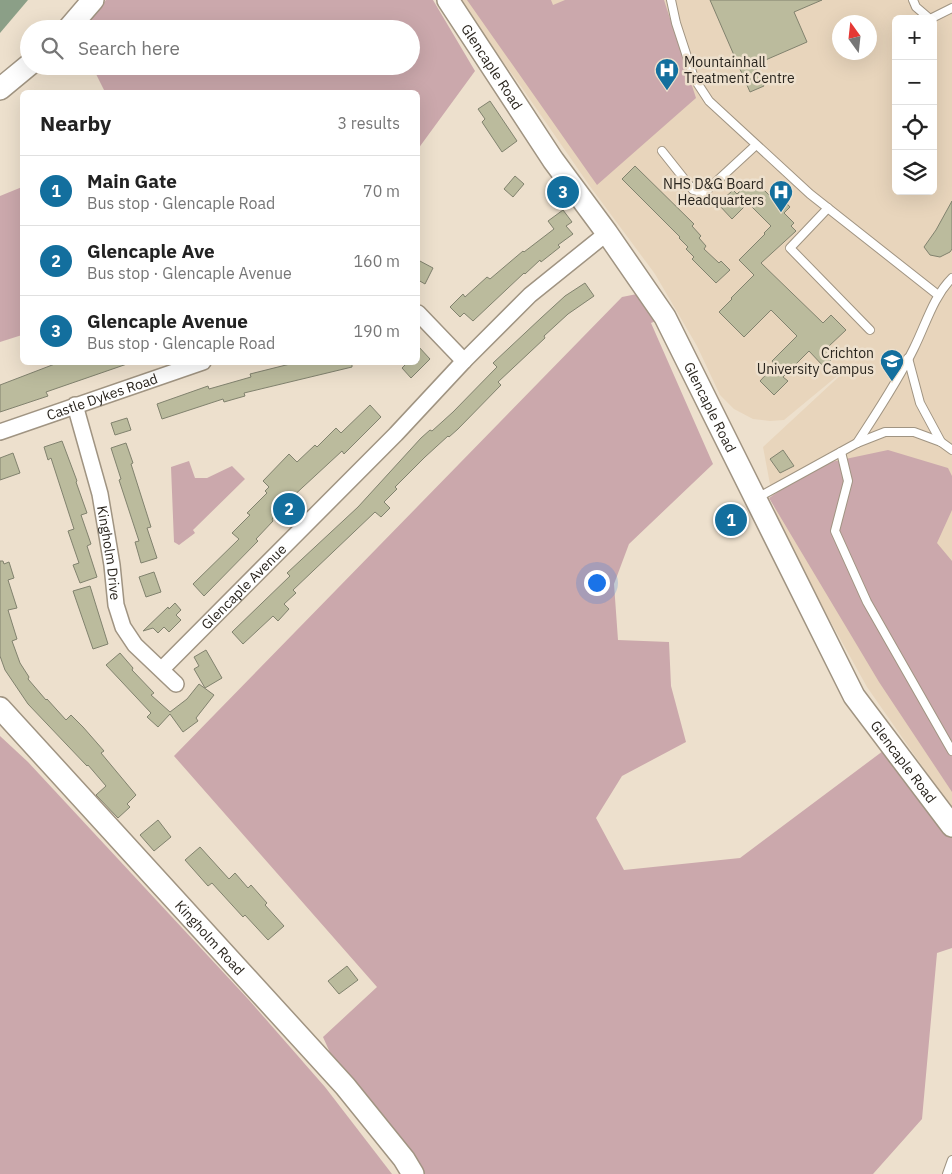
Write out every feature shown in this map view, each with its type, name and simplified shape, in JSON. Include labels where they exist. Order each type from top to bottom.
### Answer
[{"type":"main road","points":[[76,20],[93,0]]},
{"type":"main road","name":"Glencaple Road","points":[[448,0],[553,160],[606,232],[665,318],[854,696],[952,826]]},
{"type":"main road","points":[[0,89],[20,72]]},
{"type":"main road","name":"Kingholm Road","points":[[0,708],[345,1086],[404,1159],[413,1174]]},
{"type":"street","name":"Glencaple Avenue","points":[[162,669],[396,434],[464,361],[530,295],[606,232]]},
{"type":"street","points":[[420,315],[464,361]]},
{"type":"street","name":"Castle Dykes Road","points":[[0,432],[194,365]]},
{"type":"street","name":"Kingholm Drive","points":[[75,406],[100,494],[112,565],[116,605],[123,627],[135,645],[176,684]]},
{"type":"lane","points":[[671,0],[676,23],[694,78],[709,101],[810,194],[938,295]]},
{"type":"lane","points":[[913,0],[916,7],[930,19],[952,8]]},
{"type":"lane","points":[[662,151],[693,190],[704,193],[756,145]]},
{"type":"lane","points":[[828,208],[790,248],[870,330]]},
{"type":"lane","points":[[857,443],[890,392],[938,295],[952,278]]},
{"type":"lane","points":[[908,358],[920,403],[941,442]]},
{"type":"lane","points":[[756,498],[857,443],[885,432],[914,432],[941,442],[952,450]]},
{"type":"lane","points":[[841,452],[848,481],[835,531],[867,602],[952,751]]},
{"type":"lane","points":[[947,1174],[952,1160]]},
{"type":"shaded area","points":[[0,0],[28,0],[0,33]]},
{"type":"shaded area","points":[[106,0],[433,0],[475,71],[420,146],[420,90],[104,90],[96,75],[420,75],[420,20],[89,20]]},
{"type":"shaded area","name":"NHS D&G Board Headquarters","points":[[458,0],[952,0],[952,809],[867,687],[778,527],[763,447],[859,358],[784,420],[753,419],[734,409],[720,395],[697,346],[655,274],[589,185]]},
{"type":"shaded area","points":[[467,0],[551,0],[553,5],[565,0],[664,0],[696,98],[597,185]]},
{"type":"shaded area","points":[[20,188],[20,336],[0,342],[0,196]]},
{"type":"shaded area","points":[[647,292],[665,317],[651,323],[713,464],[629,544],[614,584],[618,640],[669,642],[671,686],[686,742],[622,776],[596,818],[624,870],[740,858],[891,745],[952,826],[952,948],[937,953],[922,1119],[873,1174],[413,1174],[345,1086],[323,1037],[377,987],[174,756],[622,297]]},
{"type":"shaded area","points":[[888,450],[948,468],[952,476],[952,510],[937,543],[952,561],[952,792],[879,682],[769,498],[817,465]]},
{"type":"shaded area","points":[[189,461],[195,478],[207,478],[232,466],[245,479],[193,530],[195,533],[179,545],[174,542],[171,467]]},
{"type":"shaded area","points":[[0,736],[28,762],[249,1000],[325,1087],[392,1174],[0,1174]]},
{"type":"building","name":"Mountainhall Treatment Centre","points":[[710,0],[822,0],[794,12],[807,42],[754,65],[764,86],[750,92]]},
{"type":"building","points":[[490,101],[517,141],[502,152],[482,122],[485,119],[478,109]]},
{"type":"building","points":[[635,166],[694,224],[692,226],[701,236],[699,238],[706,246],[704,249],[730,270],[716,283],[692,259],[694,257],[686,249],[688,247],[680,237],[622,179]]},
{"type":"building","points":[[515,176],[524,184],[513,197],[504,189]]},
{"type":"building","points":[[757,183],[770,196],[775,191],[790,207],[784,213],[794,223],[791,226],[796,231],[761,263],[823,323],[831,315],[846,330],[829,346],[837,354],[824,367],[809,351],[783,377],[788,381],[774,395],[760,381],[775,365],[772,361],[797,336],[771,310],[744,337],[719,312],[754,275],[739,260],[771,226],[748,203],[732,219],[718,204],[733,190],[737,194],[747,184],[751,188]]},
{"type":"building","points":[[952,201],[952,249],[940,257],[930,255],[924,247]]},
{"type":"building","points":[[563,210],[572,222],[566,226],[573,234],[558,245],[560,247],[524,273],[473,321],[464,313],[460,317],[450,307],[463,294],[465,297],[487,277],[490,279],[523,251],[554,229],[548,221]]},
{"type":"building","points":[[420,261],[433,268],[425,284],[420,281]]},
{"type":"building","points":[[585,283],[594,296],[568,314],[544,336],[545,338],[498,382],[501,385],[458,429],[425,457],[395,487],[397,489],[384,502],[390,508],[381,517],[375,512],[293,590],[296,593],[284,604],[289,609],[278,621],[273,616],[243,644],[232,632],[290,576],[287,573],[358,507],[421,438],[430,430],[432,431],[453,412],[497,367],[493,363],[565,296]]},
{"type":"building","points":[[420,348],[430,359],[411,378],[402,368],[405,365],[420,365]]},
{"type":"building","points":[[52,365],[124,365],[46,392],[48,396],[0,412],[0,385]]},
{"type":"building","points":[[286,365],[352,365],[352,367],[244,393],[245,396],[224,402],[223,399],[162,419],[157,404],[208,386],[209,389],[251,377],[250,374]]},
{"type":"building","points":[[370,405],[381,417],[344,454],[342,451],[290,499],[256,539],[258,541],[204,596],[193,584],[239,539],[232,533],[250,515],[247,513],[267,493],[265,491],[269,487],[263,481],[289,454],[297,462],[315,445],[317,447],[336,428],[341,433]]},
{"type":"building","points":[[127,418],[131,430],[115,435],[111,423]]},
{"type":"building","points":[[62,441],[87,513],[81,515],[91,544],[87,546],[97,577],[80,583],[73,565],[79,563],[68,531],[74,529],[51,458],[48,460],[44,447]]},
{"type":"building","points":[[126,443],[151,527],[147,528],[157,558],[141,563],[135,542],[139,541],[119,480],[121,479],[111,448]]},
{"type":"building","points":[[783,450],[794,466],[780,473],[770,459]]},
{"type":"building","points":[[13,453],[20,473],[0,480],[0,458]]},
{"type":"building","points":[[0,561],[3,561],[4,564],[9,562],[14,578],[8,580],[17,608],[8,610],[17,639],[12,641],[20,663],[29,677],[28,679],[66,720],[71,715],[83,727],[104,751],[101,753],[136,795],[127,804],[130,807],[118,818],[96,795],[106,786],[28,704],[5,670],[0,656]]},
{"type":"building","points":[[154,572],[161,592],[146,597],[139,577]]},
{"type":"building","points":[[90,586],[108,644],[93,649],[73,591]]},
{"type":"building","points":[[175,603],[181,610],[176,615],[181,620],[169,632],[164,627],[158,633],[153,628],[143,631],[168,607],[169,609]]},
{"type":"building","points":[[206,650],[222,678],[205,688],[194,669],[199,666],[194,657]]},
{"type":"building","points":[[120,653],[133,668],[132,670],[154,693],[151,695],[170,712],[187,699],[199,684],[214,695],[196,718],[198,721],[183,732],[170,714],[158,727],[147,717],[151,713],[106,665]]},
{"type":"building","points":[[158,820],[171,837],[154,851],[140,835]]},
{"type":"building","points":[[200,847],[229,879],[235,873],[248,888],[251,885],[267,903],[265,905],[284,926],[268,940],[245,915],[243,917],[212,883],[208,886],[185,860]]},
{"type":"building","points":[[347,966],[358,980],[339,994],[328,981]]},
{"type":"place","name":"Mountainhall Treatment Centre","points":[[667,91]]},
{"type":"place","name":"Glencaple Avenue","points":[[563,192]]},
{"type":"place","name":"NHS D&G Board Headquarters","points":[[781,213]]},
{"type":"place","name":"Crichton University Campus","points":[[892,382]]},
{"type":"place","name":"Glencaple Ave","points":[[289,509]]},
{"type":"place","name":"Main Gate","points":[[731,520]]}]
